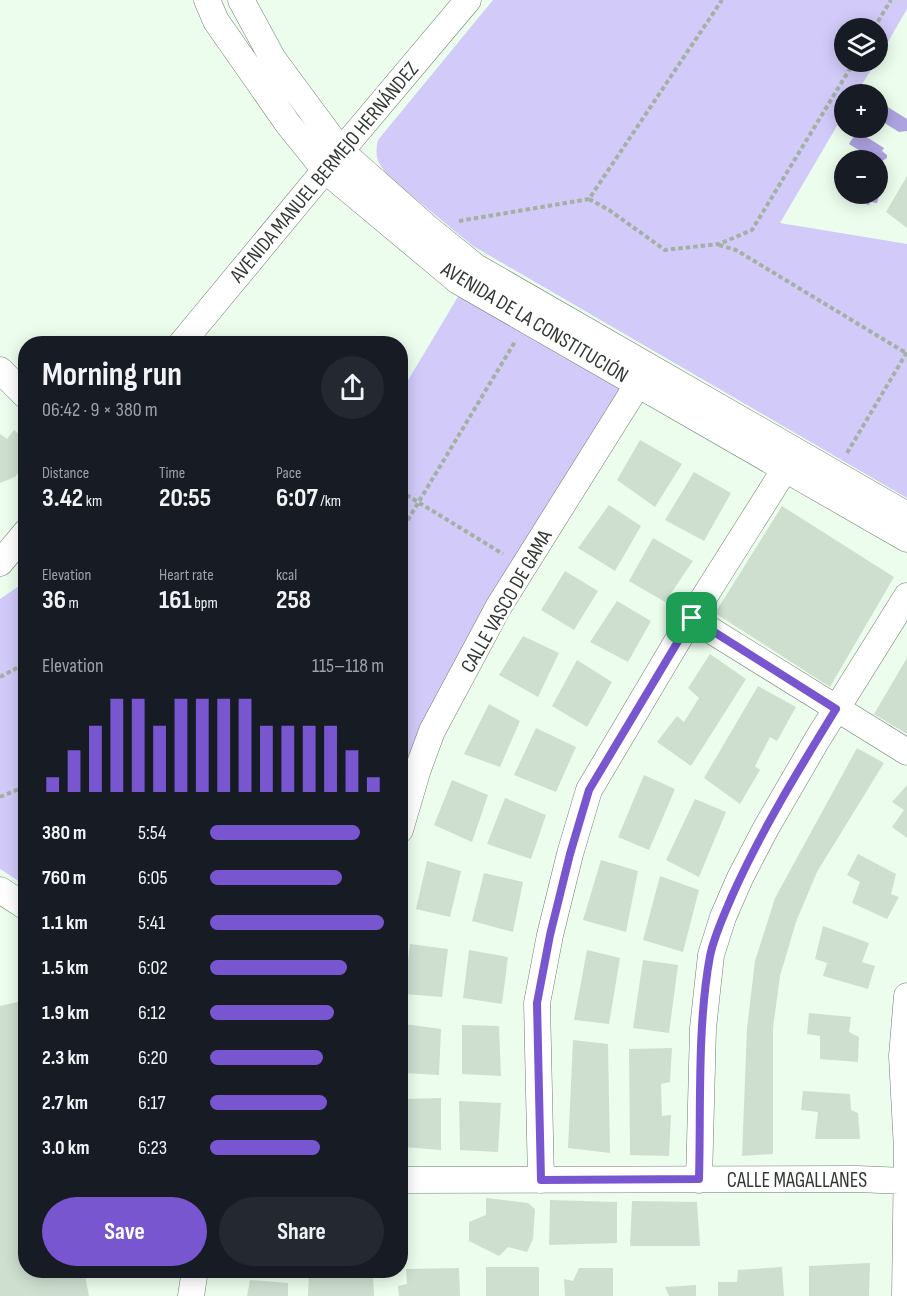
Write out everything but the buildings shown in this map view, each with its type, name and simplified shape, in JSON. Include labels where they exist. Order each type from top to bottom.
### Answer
[{"type":"street","name":"AVENIDA DE LA CONSTITUCIÓN","points":[[207,0],[216,21],[288,124],[476,267],[907,515]]},
{"type":"street","name":"AVENIDA DE LA CONSTITUCIÓN","points":[[241,0],[333,160],[458,281],[907,539]]},
{"type":"street","name":"AVENIDA MANUEL BERMEJO HERNÁNDEZ","points":[[188,336],[468,0]]},
{"type":"street","points":[[0,370],[18,388]]},
{"type":"street","name":"CALLE VASCO DE GAMA","points":[[408,803],[432,731],[499,606],[638,384]]},
{"type":"street","points":[[541,1180],[537,1003],[550,935],[589,790],[785,469]]},
{"type":"street","points":[[0,563],[18,542]]},
{"type":"street","points":[[699,1179],[703,1028],[711,955],[723,917],[766,828],[836,709],[907,596]]},
{"type":"street","points":[[692,618],[907,752]]},
{"type":"street","points":[[0,890],[18,902]]},
{"type":"street","points":[[905,1296],[907,1150],[902,1056],[907,996]]},
{"type":"street","name":"CALLE MAGALLANES","points":[[408,1180],[857,1179],[906,1182]]},
{"type":"street","points":[[191,1296],[194,1278]]},
{"type":"path","points":[[589,199],[722,0]]},
{"type":"path","points":[[880,18],[891,0]]},
{"type":"path","points":[[430,230],[456,222],[589,199],[609,210],[665,250],[719,244],[752,230],[848,72]]},
{"type":"path","points":[[719,244],[735,250],[907,352],[834,474]]},
{"type":"path","points":[[408,519],[528,321]]},
{"type":"path","points":[[408,495],[524,568]]},
{"type":"path","points":[[0,677],[18,667]]},
{"type":"path","points":[[0,796],[18,789]]},
{"type":"shaded area","points":[[493,0],[907,0],[907,9],[888,42],[888,18],[834,18],[834,72],[870,72],[862,84],[834,84],[834,131],[780,223],[907,244],[907,498],[473,246],[389,177],[378,160],[376,151],[378,140]]},
{"type":"shaded area","points":[[888,107],[907,119],[907,131],[899,132],[888,125]]},
{"type":"shaded area","points":[[853,138],[868,138],[884,148],[883,150],[859,150],[849,144]]},
{"type":"shaded area","points":[[459,295],[623,390],[493,596],[412,748],[408,763],[408,380]]},
{"type":"shaded area","points":[[18,587],[18,881],[0,869],[0,599]]},
{"type":"route","points":[[692,618],[836,709],[766,828],[740,878],[723,917],[711,955],[703,1028],[699,1179],[541,1180],[537,1003],[550,935],[570,854],[589,790],[692,618]]}]
